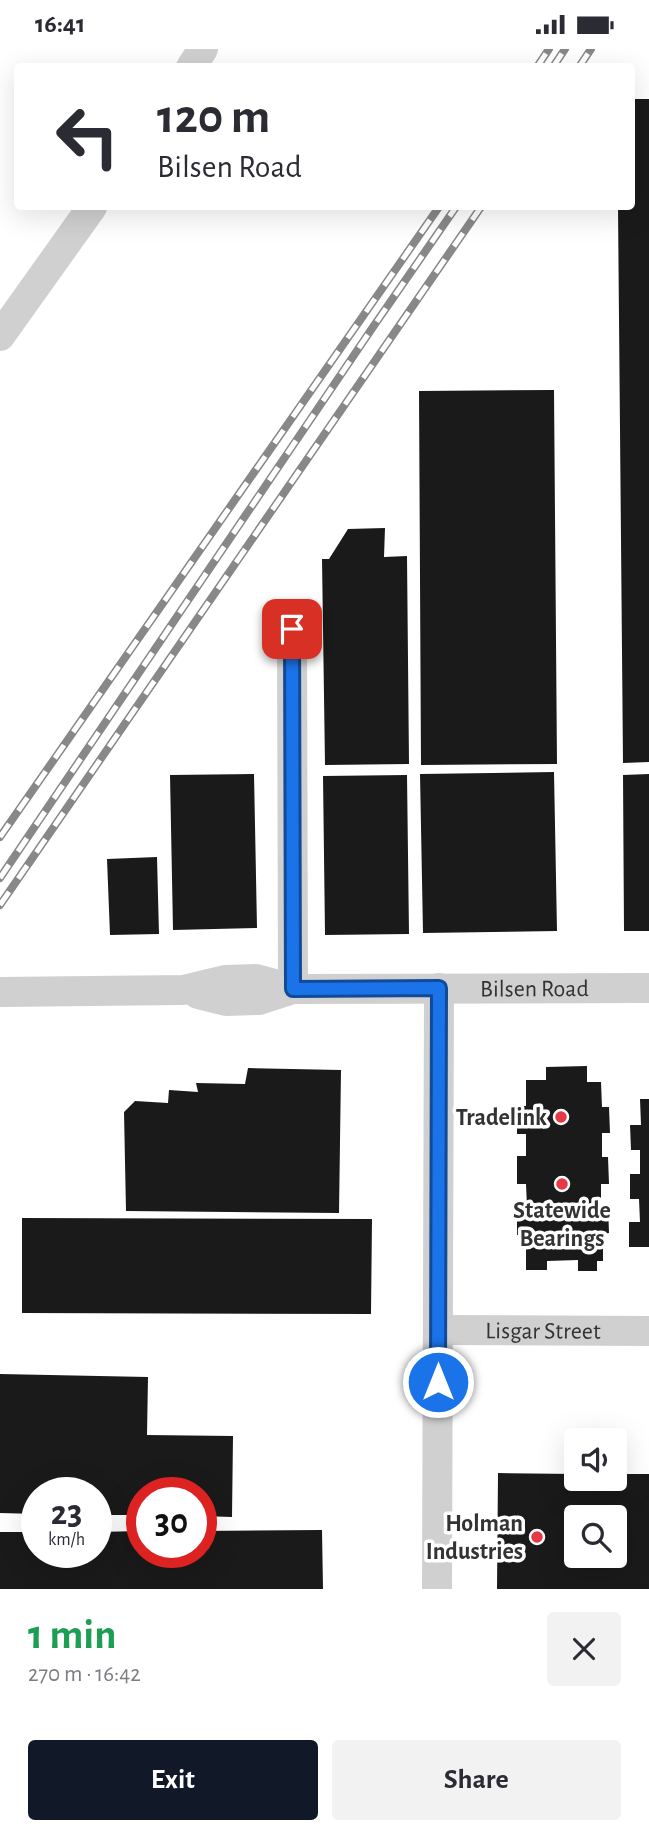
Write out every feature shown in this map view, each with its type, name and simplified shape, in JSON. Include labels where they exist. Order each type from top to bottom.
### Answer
[{"type":"street","points":[[0,336],[90,210]]},
{"type":"street","points":[[292,629],[293,989]]},
{"type":"street","name":"Bilsen Road","points":[[0,992],[183,990],[225,980],[256,979],[293,989],[649,988]]},
{"type":"street","points":[[437,1589],[439,988]]},
{"type":"street","name":"Lisgar Street","points":[[438,1330],[649,1331]]},
{"type":"building","points":[[635,99],[649,99],[649,762],[623,763],[618,210],[635,210]]},
{"type":"building","points":[[554,390],[557,764],[421,765],[419,391]]},
{"type":"building","points":[[385,528],[384,557],[407,556],[409,764],[325,765],[322,559],[329,559],[348,529]]},
{"type":"building","points":[[554,772],[557,931],[423,933],[420,774]]},
{"type":"building","points":[[254,774],[257,928],[173,930],[170,775]]},
{"type":"building","points":[[649,774],[649,931],[624,931],[623,775]]},
{"type":"building","points":[[407,775],[409,934],[325,935],[323,776]]},
{"type":"building","points":[[157,857],[159,934],[110,935],[107,859]]},
{"type":"building","points":[[587,1066],[587,1082],[601,1082],[602,1107],[609,1107],[610,1133],[602,1133],[602,1157],[608,1157],[609,1184],[601,1184],[601,1206],[608,1206],[609,1233],[603,1234],[603,1261],[597,1261],[597,1271],[578,1271],[578,1260],[547,1261],[547,1270],[526,1270],[526,1234],[517,1235],[517,1207],[527,1207],[526,1184],[517,1184],[517,1156],[526,1156],[526,1134],[517,1134],[517,1106],[526,1106],[526,1080],[546,1080],[546,1067]]},
{"type":"building","points":[[248,1068],[341,1070],[339,1213],[126,1211],[124,1112],[135,1101],[168,1103],[169,1090],[198,1092],[196,1083],[245,1084]]},
{"type":"building","points":[[640,1099],[649,1099],[649,1247],[629,1247],[629,1222],[640,1222],[639,1199],[630,1199],[630,1174],[640,1174],[640,1150],[631,1150],[630,1125],[641,1125]]},
{"type":"building","points":[[22,1218],[372,1219],[371,1314],[22,1313]]},
{"type":"building","points":[[0,1374],[148,1377],[147,1435],[233,1436],[232,1517],[217,1517],[217,1477],[126,1477],[126,1515],[112,1515],[112,1477],[21,1477],[21,1514],[0,1513]]},
{"type":"building","name":"Holman Industries","points":[[498,1473],[564,1474],[564,1491],[627,1491],[627,1474],[649,1474],[649,1589],[497,1589]]},
{"type":"building","points":[[322,1530],[323,1589],[0,1589],[0,1532],[21,1532],[21,1568],[112,1568],[112,1532],[126,1531],[126,1568],[217,1568],[217,1531]]},
{"type":"railway","points":[[540,63],[549,49]]},
{"type":"railway","points":[[556,63],[565,49]]},
{"type":"railway","points":[[582,63],[591,49]]},
{"type":"railway","points":[[0,837],[437,210]]},
{"type":"railway","points":[[0,878],[454,210]]},
{"type":"railway","points":[[0,905],[479,210]]},
{"type":"place","name":"Tradelink","points":[[561,1117]]},
{"type":"place","name":"Statewide Bearings","points":[[562,1184]]},
{"type":"place","name":"Holman Industries","points":[[537,1537]]},
{"type":"route","points":[[292,629],[293,989],[439,988],[438,1382]]}]
